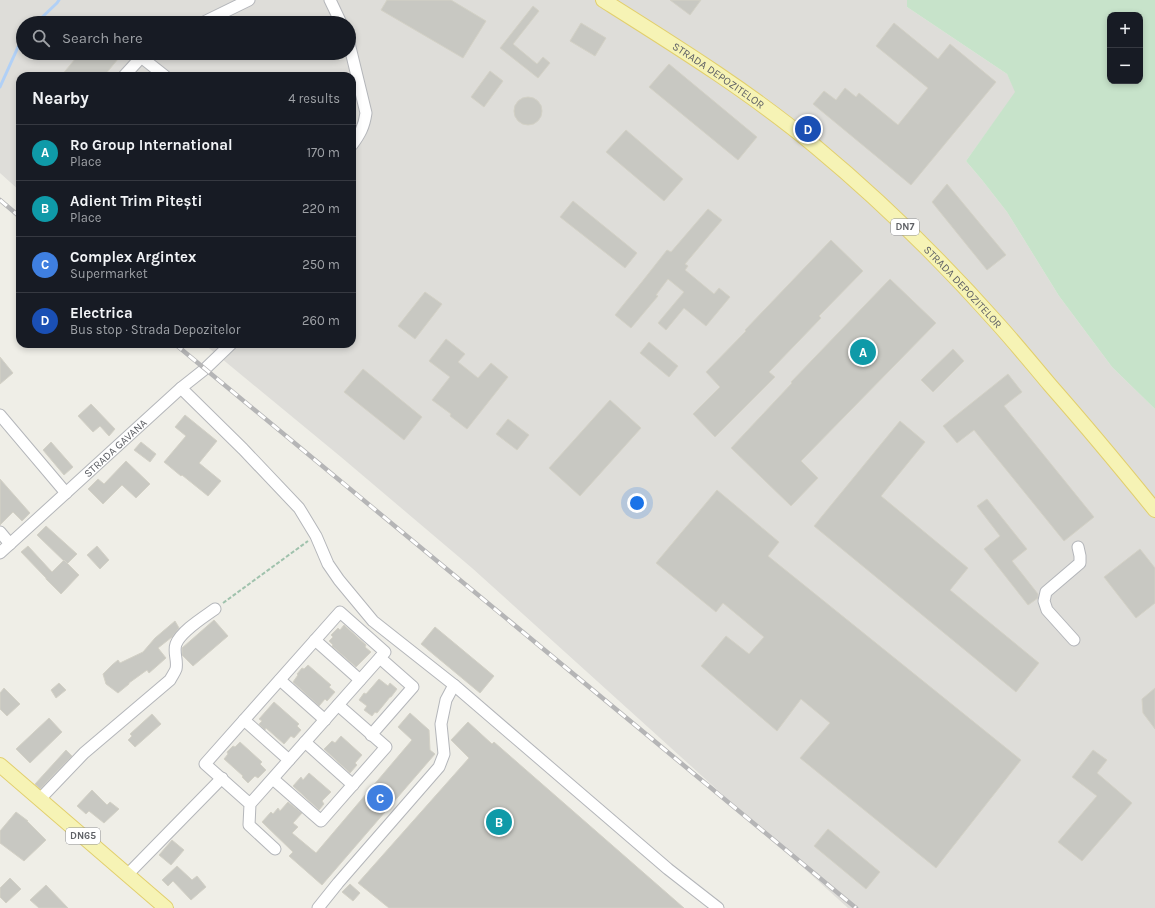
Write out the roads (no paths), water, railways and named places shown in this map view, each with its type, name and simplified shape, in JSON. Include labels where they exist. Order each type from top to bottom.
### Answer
[{"type":"main road","name":"STRADA DEPOZITELOR","points":[[603,0],[729,82],[787,124],[874,197],[952,273],[998,324],[1155,510]]},
{"type":"main road","name":"DN65","points":[[0,765],[166,908]]},
{"type":"street","points":[[216,16],[249,0]]},
{"type":"street","points":[[330,0],[338,16]]},
{"type":"street","points":[[128,72],[138,60]]},
{"type":"street","points":[[148,60],[161,72]]},
{"type":"street","points":[[353,60],[366,113],[364,124],[356,139]]},
{"type":"street","name":"STRADA GAVANA","points":[[0,553],[227,348]]},
{"type":"street","points":[[181,388],[243,449],[299,508],[316,536],[328,564],[339,580],[373,621],[454,685],[668,869],[718,908]]},
{"type":"street","points":[[0,415],[66,493]]},
{"type":"street","points":[[0,532],[10,544]]},
{"type":"street","points":[[1074,640],[1047,610],[1044,601],[1046,592],[1080,563],[1078,547]]},
{"type":"street","points":[[40,799],[84,753],[170,680],[176,670],[176,643],[183,633],[215,609]]},
{"type":"street","points":[[250,804],[205,764],[340,612],[385,652],[250,804],[249,825],[275,850]]},
{"type":"street","points":[[315,640],[360,680]]},
{"type":"street","points":[[371,735],[413,687],[380,658]]},
{"type":"street","points":[[280,680],[325,720]]},
{"type":"street","points":[[318,908],[439,767],[444,754],[441,724],[446,700],[454,685]]},
{"type":"street","points":[[273,779],[321,821],[353,785],[386,747],[338,705]]},
{"type":"street","points":[[244,720],[289,760]]},
{"type":"street","points":[[305,742],[353,785]]},
{"type":"street","points":[[127,875],[222,778]]},
{"type":"waterway","points":[[43,16],[59,0]]},
{"type":"waterway","points":[[0,87],[16,52]]},
{"type":"railway","points":[[0,200],[16,214]]},
{"type":"railway","points":[[180,348],[856,908]]},
{"type":"place","name":"Electrica","points":[[808,129]]},
{"type":"place","name":"Ro Group International","points":[[863,352]]},
{"type":"place","name":"Complex Argintex","points":[[380,798]]},
{"type":"place","name":"Adient Trim Pitești","points":[[499,822]]}]
